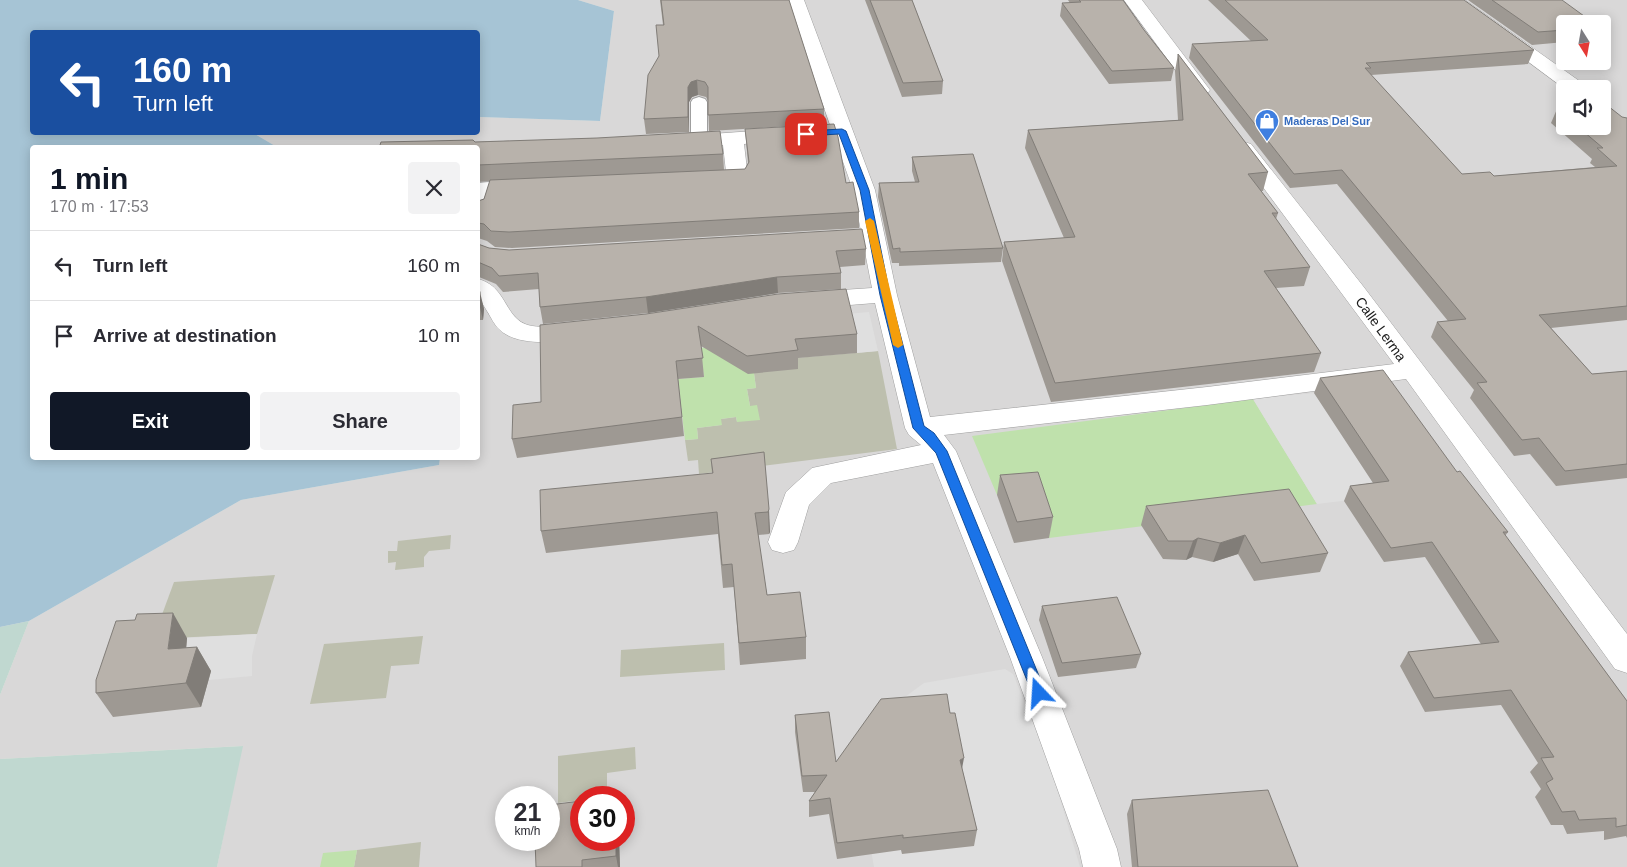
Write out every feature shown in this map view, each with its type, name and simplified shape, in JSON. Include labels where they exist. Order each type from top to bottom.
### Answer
[{"type":"street","points":[[795,0],[834,103],[822,133]]},
{"type":"street","points":[[1133,0],[1215,110]]},
{"type":"street","points":[[1454,0],[1565,80]]},
{"type":"street","points":[[663,143],[822,133]]},
{"type":"street","points":[[822,133],[864,190],[863,237],[885,295],[919,428],[930,436],[942,451],[1026,657],[1098,849],[1102,867]]},
{"type":"street","name":"Calle Lerma","points":[[1233,134],[1412,370],[1627,659]]},
{"type":"street","points":[[690,179],[737,178],[733,138]]},
{"type":"street","points":[[480,195],[547,185]]},
{"type":"street","points":[[480,287],[492,296],[505,322],[519,331],[539,334],[599,328]]},
{"type":"street","points":[[787,302],[885,295]]},
{"type":"street","points":[[919,428],[1207,396],[1412,370]]},
{"type":"street","points":[[783,542],[796,500],[822,475],[942,451]]},
{"type":"lane","points":[[699,102],[699,141]]},
{"type":"shaded area","points":[[0,0],[578,0],[614,11],[600,121],[480,117],[480,30],[30,30],[30,135],[256,135],[274,145],[30,145],[30,460],[440,460],[439,465],[241,500],[29,621],[0,627]]},
{"type":"shaded area","points":[[578,0],[1627,0],[1627,867],[217,867],[242,746],[0,759],[0,695],[29,621],[241,500],[439,465],[440,460],[480,460],[480,145],[274,145],[256,135],[480,135],[480,117],[600,121],[614,11]]},
{"type":"shaded area","points":[[869,312],[878,351],[857,353],[847,314]]},
{"type":"shaded area","points":[[878,351],[897,449],[699,474],[698,460],[688,461],[685,440],[698,439],[697,428],[721,425],[721,419],[736,417],[737,422],[750,406],[747,389],[756,388],[754,373],[795,358]]},
{"type":"shaded area","points":[[1314,393],[1382,496],[1317,504],[1253,399]]},
{"type":"shaded area","points":[[451,535],[450,549],[429,551],[424,557],[424,567],[395,570],[396,562],[388,563],[388,551],[397,551],[398,541]]},
{"type":"shaded area","points":[[275,575],[257,634],[153,639],[174,582]]},
{"type":"shaded area","points":[[29,621],[0,695],[0,627]]},
{"type":"shaded area","points":[[257,634],[252,656],[252,676],[209,680],[211,672],[186,652],[187,638]]},
{"type":"shaded area","points":[[423,636],[419,664],[391,666],[386,698],[310,704],[324,644]]},
{"type":"shaded area","points":[[724,643],[725,670],[620,677],[621,650]]},
{"type":"shaded area","points":[[1005,669],[1013,674],[1050,765],[1080,867],[874,867],[860,786],[879,716],[924,683]]},
{"type":"shaded area","points":[[243,746],[217,867],[0,867],[0,759]]},
{"type":"shaded area","points":[[635,747],[636,769],[607,773],[607,786],[570,786],[570,801],[560,803],[558,756]]},
{"type":"shaded area","points":[[421,842],[419,867],[354,867],[357,850]]},
{"type":"green space","points":[[716,347],[754,373],[756,388],[747,389],[750,406],[757,405],[760,420],[737,422],[736,417],[721,419],[722,425],[697,428],[698,439],[685,440],[678,379],[704,377],[700,348]]},
{"type":"green space","points":[[1253,399],[1317,504],[1049,538],[1034,493],[997,495],[972,436]]},
{"type":"green space","points":[[357,850],[354,867],[320,867],[323,853]]},
{"type":"building","points":[[661,0],[789,0],[824,109],[708,115],[708,87],[705,82],[697,80],[691,82],[688,87],[688,117],[644,119],[648,75],[659,56],[656,25],[664,25]]},
{"type":"building","points":[[870,0],[912,0],[943,81],[903,83]]},
{"type":"building","points":[[1079,0],[1123,0],[1174,68],[1112,71],[1062,3],[1081,2]]},
{"type":"building","points":[[1225,0],[1464,0],[1534,50],[1366,63],[1371,68],[1365,68],[1462,174],[1490,172],[1494,176],[1617,166],[1597,148],[1603,148],[1588,135],[1611,135],[1611,108],[1622,117],[1627,118],[1627,306],[1539,315],[1592,374],[1627,371],[1627,464],[1565,471],[1539,438],[1522,440],[1477,383],[1487,382],[1437,322],[1466,319],[1342,170],[1294,174],[1192,44],[1268,40]]},
{"type":"building","points":[[1492,0],[1562,0],[1583,15],[1556,15],[1556,31],[1538,32]]},
{"type":"building","points":[[1178,54],[1268,172],[1248,174],[1278,213],[1272,213],[1310,267],[1264,271],[1321,353],[1055,383],[1004,242],[1075,237],[1028,130],[1183,120]]},
{"type":"building","points":[[834,124],[846,183],[853,182],[859,212],[509,232],[491,231],[484,224],[480,223],[480,200],[484,199],[490,180],[745,169],[749,162],[745,129]]},
{"type":"building","points":[[720,131],[723,154],[480,165],[480,145],[380,145],[381,142],[473,140],[475,142]]},
{"type":"building","points":[[973,154],[1003,248],[900,252],[900,248],[893,249],[879,183],[919,182],[912,157]]},
{"type":"building","points":[[862,229],[866,249],[836,251],[841,273],[777,277],[646,297],[540,307],[538,273],[499,276],[492,268],[480,263],[480,245],[489,248],[509,250]]},
{"type":"building","points":[[846,289],[857,334],[795,339],[798,350],[747,356],[698,326],[703,358],[676,361],[682,417],[512,439],[513,405],[541,402],[540,325],[646,314],[778,294]]},
{"type":"building","points":[[1383,370],[1457,472],[1460,471],[1508,532],[1503,532],[1627,701],[1627,825],[1616,827],[1616,818],[1579,820],[1575,811],[1562,812],[1546,783],[1553,779],[1541,758],[1554,757],[1511,690],[1434,698],[1408,652],[1499,642],[1432,542],[1391,548],[1350,486],[1389,481],[1320,378]]},
{"type":"building","points":[[764,452],[769,509],[768,512],[755,513],[767,595],[800,592],[806,637],[739,643],[732,564],[722,565],[717,512],[541,531],[540,490],[713,473],[711,459]]},
{"type":"building","points":[[1038,472],[1053,517],[1017,522],[1000,475]]},
{"type":"building","points":[[1289,489],[1328,553],[1261,563],[1245,535],[1220,543],[1198,538],[1193,541],[1168,541],[1146,506]]},
{"type":"building","points":[[1117,597],[1141,654],[1062,663],[1042,606]]},
{"type":"building","points":[[173,613],[168,649],[197,647],[186,683],[96,693],[96,680],[116,621],[135,620],[137,614]]},
{"type":"building","points":[[947,694],[950,713],[955,713],[964,758],[960,760],[977,830],[903,838],[903,835],[837,843],[830,798],[809,801],[827,775],[802,776],[795,715],[829,712],[836,762],[881,699]]},
{"type":"building","points":[[1268,790],[1298,867],[1138,867],[1132,800]]},
{"type":"building","points":[[570,802],[570,851],[616,851],[616,856],[582,860],[582,867],[536,867],[535,851],[560,851],[560,804]]},
{"type":"slow traffic","points":[[870,221],[885,295],[898,345]]},
{"type":"place","name":"Maderas Del Sur","points":[[1267,142]]},
{"type":"route","points":[[806,134],[842,131],[864,190],[885,295],[919,428],[930,436],[942,451],[1039,693]]}]
